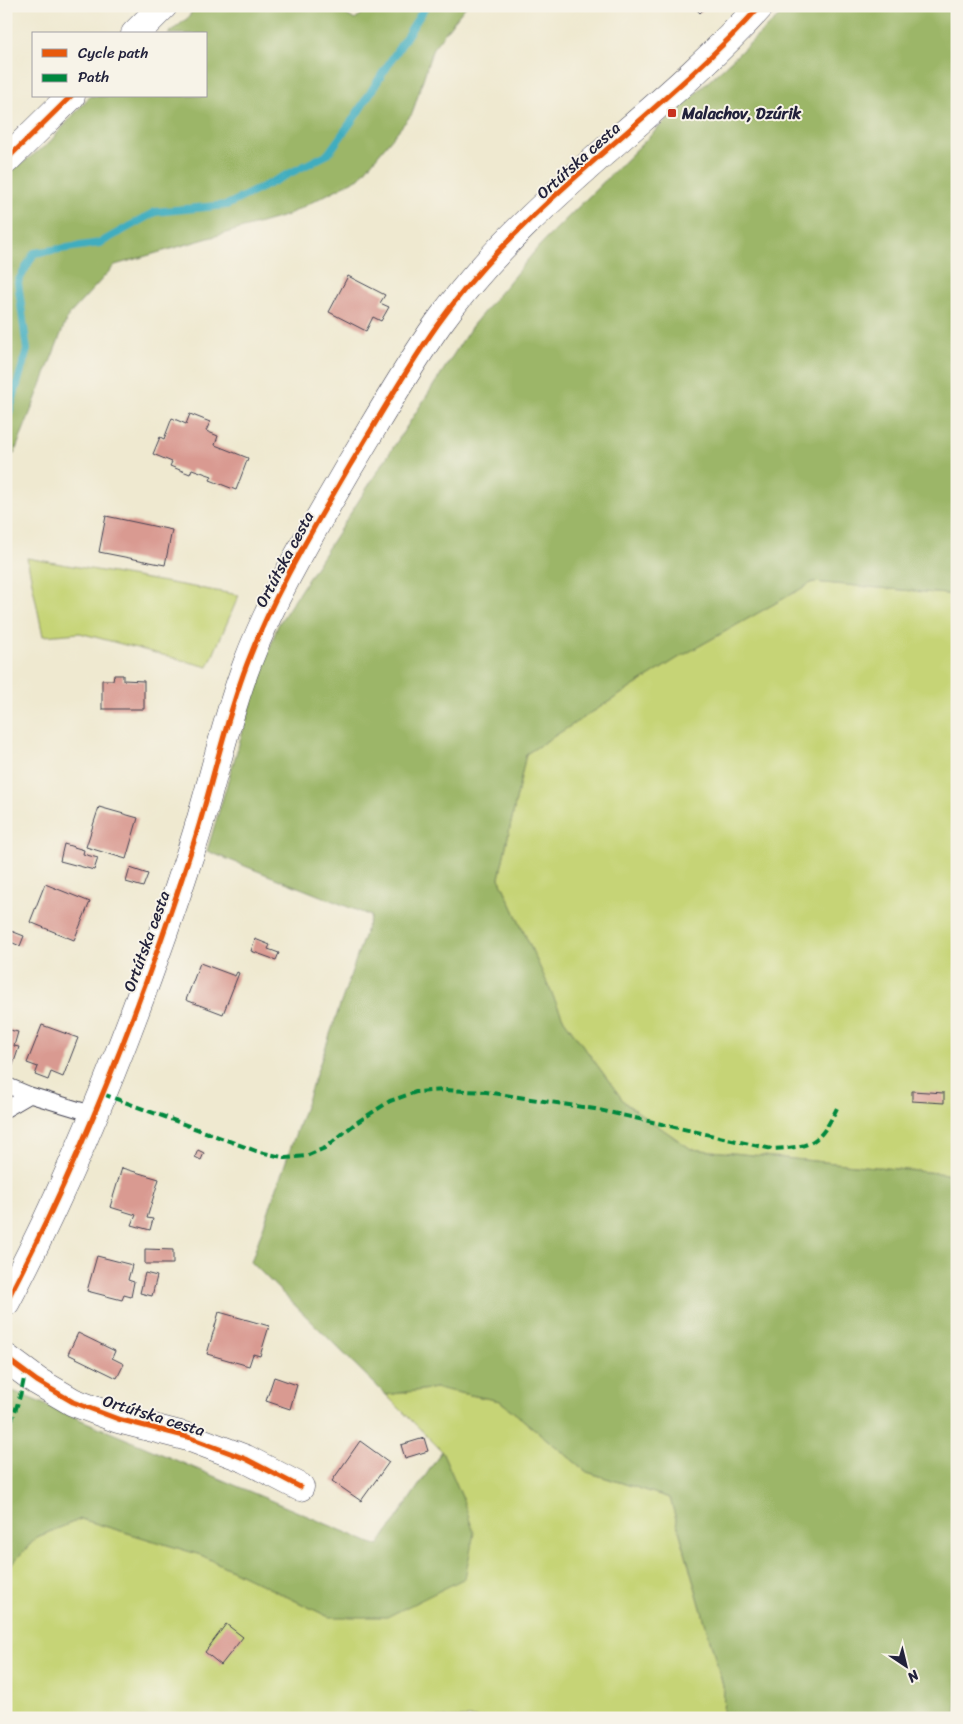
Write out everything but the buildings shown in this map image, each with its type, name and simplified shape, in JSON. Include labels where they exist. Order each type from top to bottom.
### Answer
[{"type":"street","points":[[136,32],[162,6]]},
{"type":"street","name":"Ortútska cesta","points":[[6,1302],[61,1189],[103,1094],[190,855],[246,666],[266,618],[288,575],[370,431],[436,326],[468,283],[505,243],[693,74],[760,6]]},
{"type":"street","points":[[6,160],[69,98]]},
{"type":"street","name":"Ortútska cesta","points":[[6,1358],[37,1381],[73,1402],[118,1419],[188,1437],[246,1459],[300,1487]]},
{"type":"lane","points":[[6,1086],[93,1114]]},
{"type":"lane","points":[[6,1109],[30,1095]]},
{"type":"green space","points":[[194,6],[332,6],[355,20],[370,6],[466,6],[433,48],[412,114],[359,178],[285,216],[115,265],[68,316],[14,454],[6,453],[6,175],[48,144],[88,98],[208,98],[208,32],[170,32],[189,17]]},
{"type":"green space","points":[[790,6],[957,6],[957,595],[813,582],[678,658],[526,754],[499,878],[564,1020],[625,1103],[691,1149],[957,1175],[957,1718],[723,1718],[724,1689],[670,1498],[587,1472],[500,1401],[436,1388],[386,1395],[251,1262],[371,916],[207,851],[258,681],[278,625],[472,326],[540,245],[657,129]]},
{"type":"green space","points":[[27,558],[239,595],[208,667],[80,633],[43,636]]},
{"type":"green space","points":[[813,582],[957,595],[957,1175],[691,1149],[625,1103],[564,1020],[499,878],[526,754],[678,658]]},
{"type":"green space","points":[[6,1388],[378,1546],[442,1451],[462,1497],[474,1533],[465,1578],[387,1617],[329,1617],[201,1555],[81,1519],[37,1537],[6,1570]]},
{"type":"green space","points":[[436,1388],[500,1401],[587,1472],[670,1498],[724,1690],[723,1718],[6,1718],[6,1570],[37,1537],[81,1519],[201,1555],[329,1617],[462,1497],[442,1451],[386,1395]]},
{"type":"waterway","points":[[6,423],[27,350],[18,282],[34,253],[100,243],[155,212],[227,205],[328,154],[354,118],[426,6]]},
{"type":"marked path","points":[[103,1094],[256,1151],[286,1158],[306,1156],[325,1148],[356,1123],[390,1101],[416,1092],[445,1090],[486,1092],[595,1109],[772,1149],[796,1147],[812,1142],[825,1130],[837,1108]]},
{"type":"marked path","points":[[6,1433],[18,1403],[25,1372]]},
{"type":"cycle path","points":[[6,1302],[34,1248],[85,1136],[153,964],[192,848],[239,687],[257,638],[321,515],[392,394],[426,341],[473,279],[552,198],[679,86],[721,47],[760,6]]},
{"type":"cycle path","points":[[6,160],[69,98]]},
{"type":"cycle path","points":[[6,1358],[37,1381],[73,1402],[118,1419],[188,1437],[246,1459],[300,1487]]},
{"type":"place","name":"Malachov, Dzúrik","points":[[672,113]]}]
